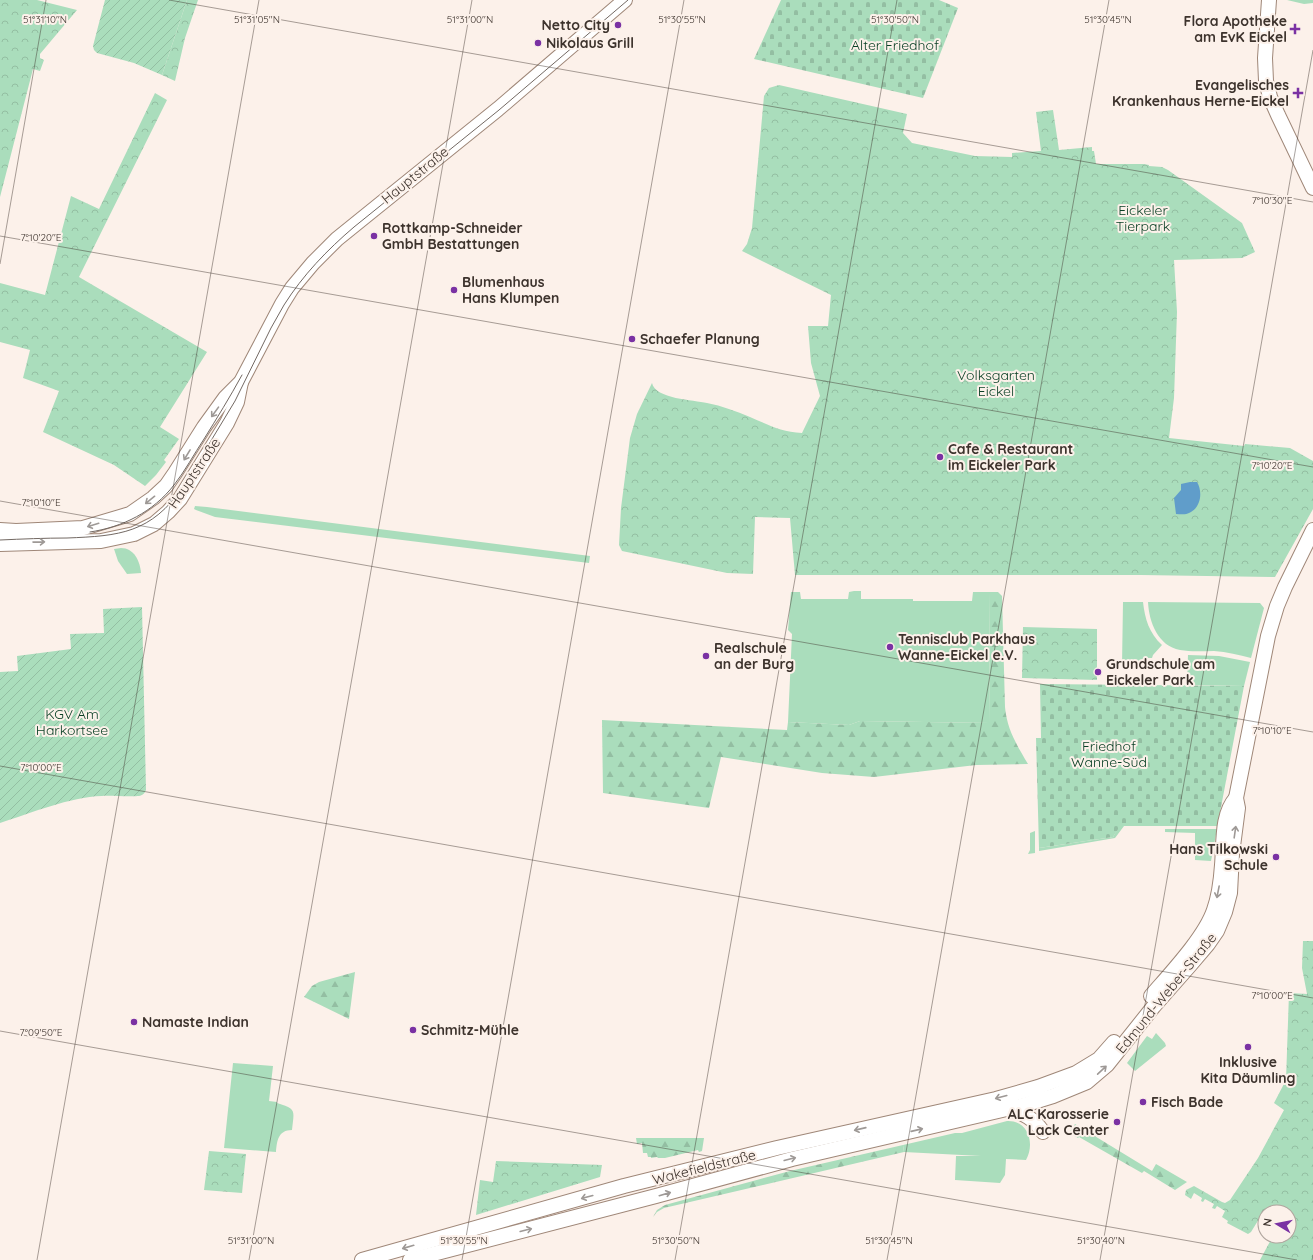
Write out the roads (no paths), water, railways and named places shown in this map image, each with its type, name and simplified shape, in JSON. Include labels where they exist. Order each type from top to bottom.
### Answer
[{"type":"main road","name":"Hauptstraße","points":[[0,544],[101,541],[134,534],[154,524],[168,512],[180,499],[227,423],[238,402],[241,382],[271,322],[287,295],[306,271],[328,248],[358,221],[498,109],[625,0]]},
{"type":"main road","points":[[1268,4],[1265,58],[1266,81],[1270,97],[1313,188]]},
{"type":"main road","name":"Hauptstraße","points":[[0,530],[16,531],[83,528],[134,511],[154,498],[168,482],[225,398],[241,382]]},
{"type":"main road","name":"Edmund-Weber-Straße","points":[[1042,1100],[1088,1082],[1101,1071],[1212,939],[1217,930],[1225,912],[1230,893],[1232,854],[1238,808],[1236,798],[1268,636],[1277,606],[1285,587],[1313,530]]},
{"type":"main road","name":"Edmund-Weber-Straße","points":[[1049,1084],[1076,1073],[1103,1055],[1203,932],[1211,919],[1214,909],[1219,885],[1224,827],[1231,804],[1236,798]]},
{"type":"main road","name":"Wakefieldstraße","points":[[362,1260],[624,1186],[777,1148],[996,1099],[1049,1084]]},
{"type":"main road","name":"Wakefieldstraße","points":[[410,1260],[792,1159],[1042,1100]]},
{"type":"main road","points":[[1008,1109],[1019,1112],[1031,1118],[1043,1132]]},
{"type":"water","points":[[1197,482],[1199,486],[1200,499],[1198,504],[1193,511],[1188,514],[1176,514],[1174,498],[1181,490],[1181,484]]},
{"type":"tram line","points":[[0,540],[103,536],[133,529],[146,523],[159,514],[183,487],[235,401],[284,305],[299,283],[316,263],[354,227],[499,110],[628,0]]},
{"type":"tram line","points":[[90,532],[102,530],[126,522],[147,510],[166,495],[186,468],[242,375]]},
{"type":"place","name":"Netto City","points":[[618,25]]},
{"type":"place","name":"Flora Apotheke am EvK Eickel","points":[[1295,29]]},
{"type":"place","name":"Nikolaus Grill","points":[[538,43]]},
{"type":"place","name":"Evangelisches Krankenhaus Herne-Eickel","points":[[1298,93]]},
{"type":"place","name":"Rottkamp-Schneider GmbH Bestattungen","points":[[374,236]]},
{"type":"place","name":"Blumenhaus Hans Klumpen","points":[[454,290]]},
{"type":"place","name":"Schaefer Planung","points":[[632,339]]},
{"type":"place","name":"Cafe & Restaurant im Eickeler Park","points":[[940,457]]},
{"type":"place","name":"Tennisclub Parkhaus Wanne-Eickel e.V.","points":[[890,647]]},
{"type":"place","name":"Realschule an der Burg","points":[[706,656]]},
{"type":"place","name":"Grundschule am Eickeler Park","points":[[1098,672]]},
{"type":"place","name":"Hans Tilkowski Schule","points":[[1276,857]]},
{"type":"place","name":"Namaste Indian","points":[[134,1022]]},
{"type":"place","name":"Schmitz-Mühle","points":[[413,1030]]},
{"type":"place","name":"Inklusive Kita Däumling","points":[[1248,1047]]},
{"type":"place","name":"Fisch Bade","points":[[1143,1102]]},
{"type":"place","name":"ALC Karosserie Lack Center","points":[[1117,1122]]},
{"type":"park label","name":"Alter Friedhof","points":[[895,45]]},
{"type":"park label","name":"Eickeler Tierpark","points":[[1143,218]]},
{"type":"park label","name":"Volksgarten Eickel","points":[[996,384]]},
{"type":"park label","name":"KGV Am Harkortsee","points":[[72,722]]},
{"type":"park label","name":"Friedhof Wanne-Süd","points":[[1109,754]]}]
